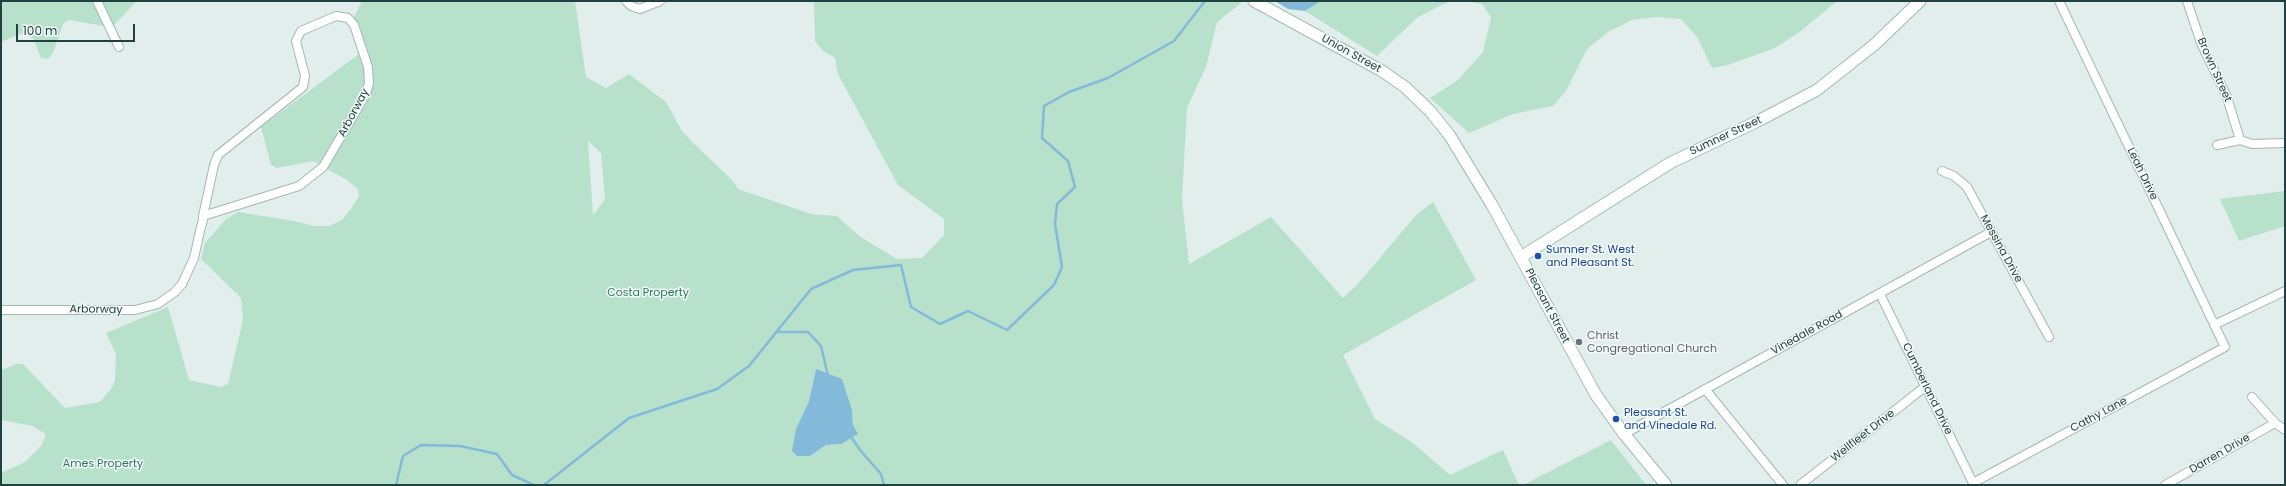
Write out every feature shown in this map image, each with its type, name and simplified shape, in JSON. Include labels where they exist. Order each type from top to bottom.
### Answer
[{"type":"main road","name":"Union Street","points":[[1254,1],[1382,71],[1405,87],[1438,120]]},
{"type":"main road","name":"Sumner Street","points":[[1521,257],[1670,163],[1760,120],[1817,90],[1874,45],[1920,1]]},
{"type":"main road","name":"Pleasant Street","points":[[1438,120],[1470,168],[1521,257],[1580,369],[1624,434],[1666,485]]},
{"type":"street","points":[[97,1],[119,47]]},
{"type":"street","points":[[626,1],[631,6],[640,9],[660,1]]},
{"type":"street","name":"Leah Drive","points":[[2059,1],[2225,348]]},
{"type":"street","name":"Brown Street","points":[[2187,1],[2201,43],[2227,97],[2240,140]]},
{"type":"street","name":"Arborway","points":[[1,310],[124,310],[148,308],[158,304],[175,292],[189,272],[194,258],[203,216],[214,165],[218,155],[305,85],[305,72],[296,45],[299,33],[305,28],[336,16],[348,18],[354,25],[368,67],[369,83],[366,94],[323,167],[299,186],[203,216]]},
{"type":"street","points":[[2217,144],[2240,140],[2252,144],[2285,143]]},
{"type":"street","name":"Messina Drive","points":[[1942,171],[1954,176],[1967,187],[2049,337]]},
{"type":"street","name":"Vinedale Road","points":[[1624,434],[1991,232]]},
{"type":"street","points":[[2214,325],[2285,291]]},
{"type":"street","name":"Cumberland Drive","points":[[1880,294],[1974,484]]},
{"type":"street","name":"Cathy Lane","points":[[1974,484],[2225,348]]},
{"type":"street","name":"Wellfleet Drive","points":[[1800,485],[1926,386]]},
{"type":"street","points":[[1705,389],[1783,485]]},
{"type":"street","points":[[2252,397],[2275,423],[2285,430]]},
{"type":"street","name":"Darren Drive","points":[[2165,485],[2275,423]]},
{"type":"green space","points":[[1,1],[137,1],[115,24],[109,27],[69,20],[63,24],[53,53],[48,59],[41,58],[33,38],[20,34],[1,42]]},
{"type":"green space","points":[[362,1],[575,1],[586,77],[606,88],[629,74],[666,102],[682,131],[732,180],[738,189],[811,214],[837,216],[859,236],[897,259],[922,258],[944,235],[944,219],[898,185],[838,74],[835,58],[823,51],[815,41],[814,1],[1239,1],[1241,3],[1217,22],[1206,67],[1187,108],[1182,199],[1189,264],[1271,217],[1343,298],[1358,284],[1416,215],[1433,202],[1476,280],[1343,355],[1375,419],[1413,443],[1450,475],[1503,450],[1519,485],[1,485],[1,473],[25,462],[41,446],[46,434],[32,426],[1,420],[1,370],[16,364],[23,364],[65,408],[100,402],[113,386],[115,380],[116,354],[106,333],[168,307],[189,380],[221,387],[228,384],[243,320],[241,298],[201,259],[205,243],[226,219],[238,212],[294,221],[314,226],[329,226],[342,220],[351,209],[359,196],[358,189],[347,180],[313,161],[277,168],[271,165],[261,127],[363,51],[365,48],[358,24],[354,17]],"holes":[[[588,141],[601,153],[605,199],[593,215]],[[816,369],[852,410],[853,425],[841,444],[826,445],[810,456],[796,429],[809,401]]]},
{"type":"green space","points":[[1321,1],[1450,1],[1418,17],[1377,56],[1305,11]]},
{"type":"green space","points":[[1466,1],[1837,1],[1801,31],[1775,48],[1728,65],[1712,68],[1697,37],[1681,19],[1656,17],[1632,20],[1608,32],[1587,49],[1566,91],[1553,106],[1513,114],[1469,133],[1430,98],[1458,80],[1483,52],[1491,17],[1482,4]]},
{"type":"green space","points":[[2285,191],[2285,226],[2239,241],[2220,199]]},
{"type":"green space","points":[[1611,440],[1646,485],[1523,485]]},
{"type":"water","points":[[1275,1],[1321,1],[1305,11],[1288,9]]},
{"type":"water","points":[[816,369],[842,379],[852,410],[853,425],[858,434],[841,444],[826,445],[810,456],[797,456],[792,451],[796,429],[809,401]]},
{"type":"waterway","points":[[544,485],[629,418],[717,389],[749,366],[811,289],[853,270],[901,265],[911,307],[940,324],[968,311],[1007,330],[1054,285],[1062,267],[1055,224],[1057,204],[1075,187],[1068,161],[1042,138],[1044,106],[1069,92],[1108,78],[1174,41],[1205,1]]},
{"type":"waterway","points":[[778,332],[808,332],[821,346],[828,376]]},
{"type":"waterway","points":[[850,435],[860,450],[881,474],[884,485]]},
{"type":"waterway","points":[[396,485],[403,456],[421,445],[460,446],[497,454],[512,475],[534,485]]},
{"type":"place","name":"Sumner St. West and Pleasant St.","points":[[1538,256]]},
{"type":"place","name":"Christ Congregational Church","points":[[1579,342]]},
{"type":"place","name":"Pleasant St. and Vinedale Rd.","points":[[1616,419]]},
{"type":"park label","name":"Costa Property","points":[[648,293]]},
{"type":"park label","name":"Ames Property","points":[[103,464]]}]
